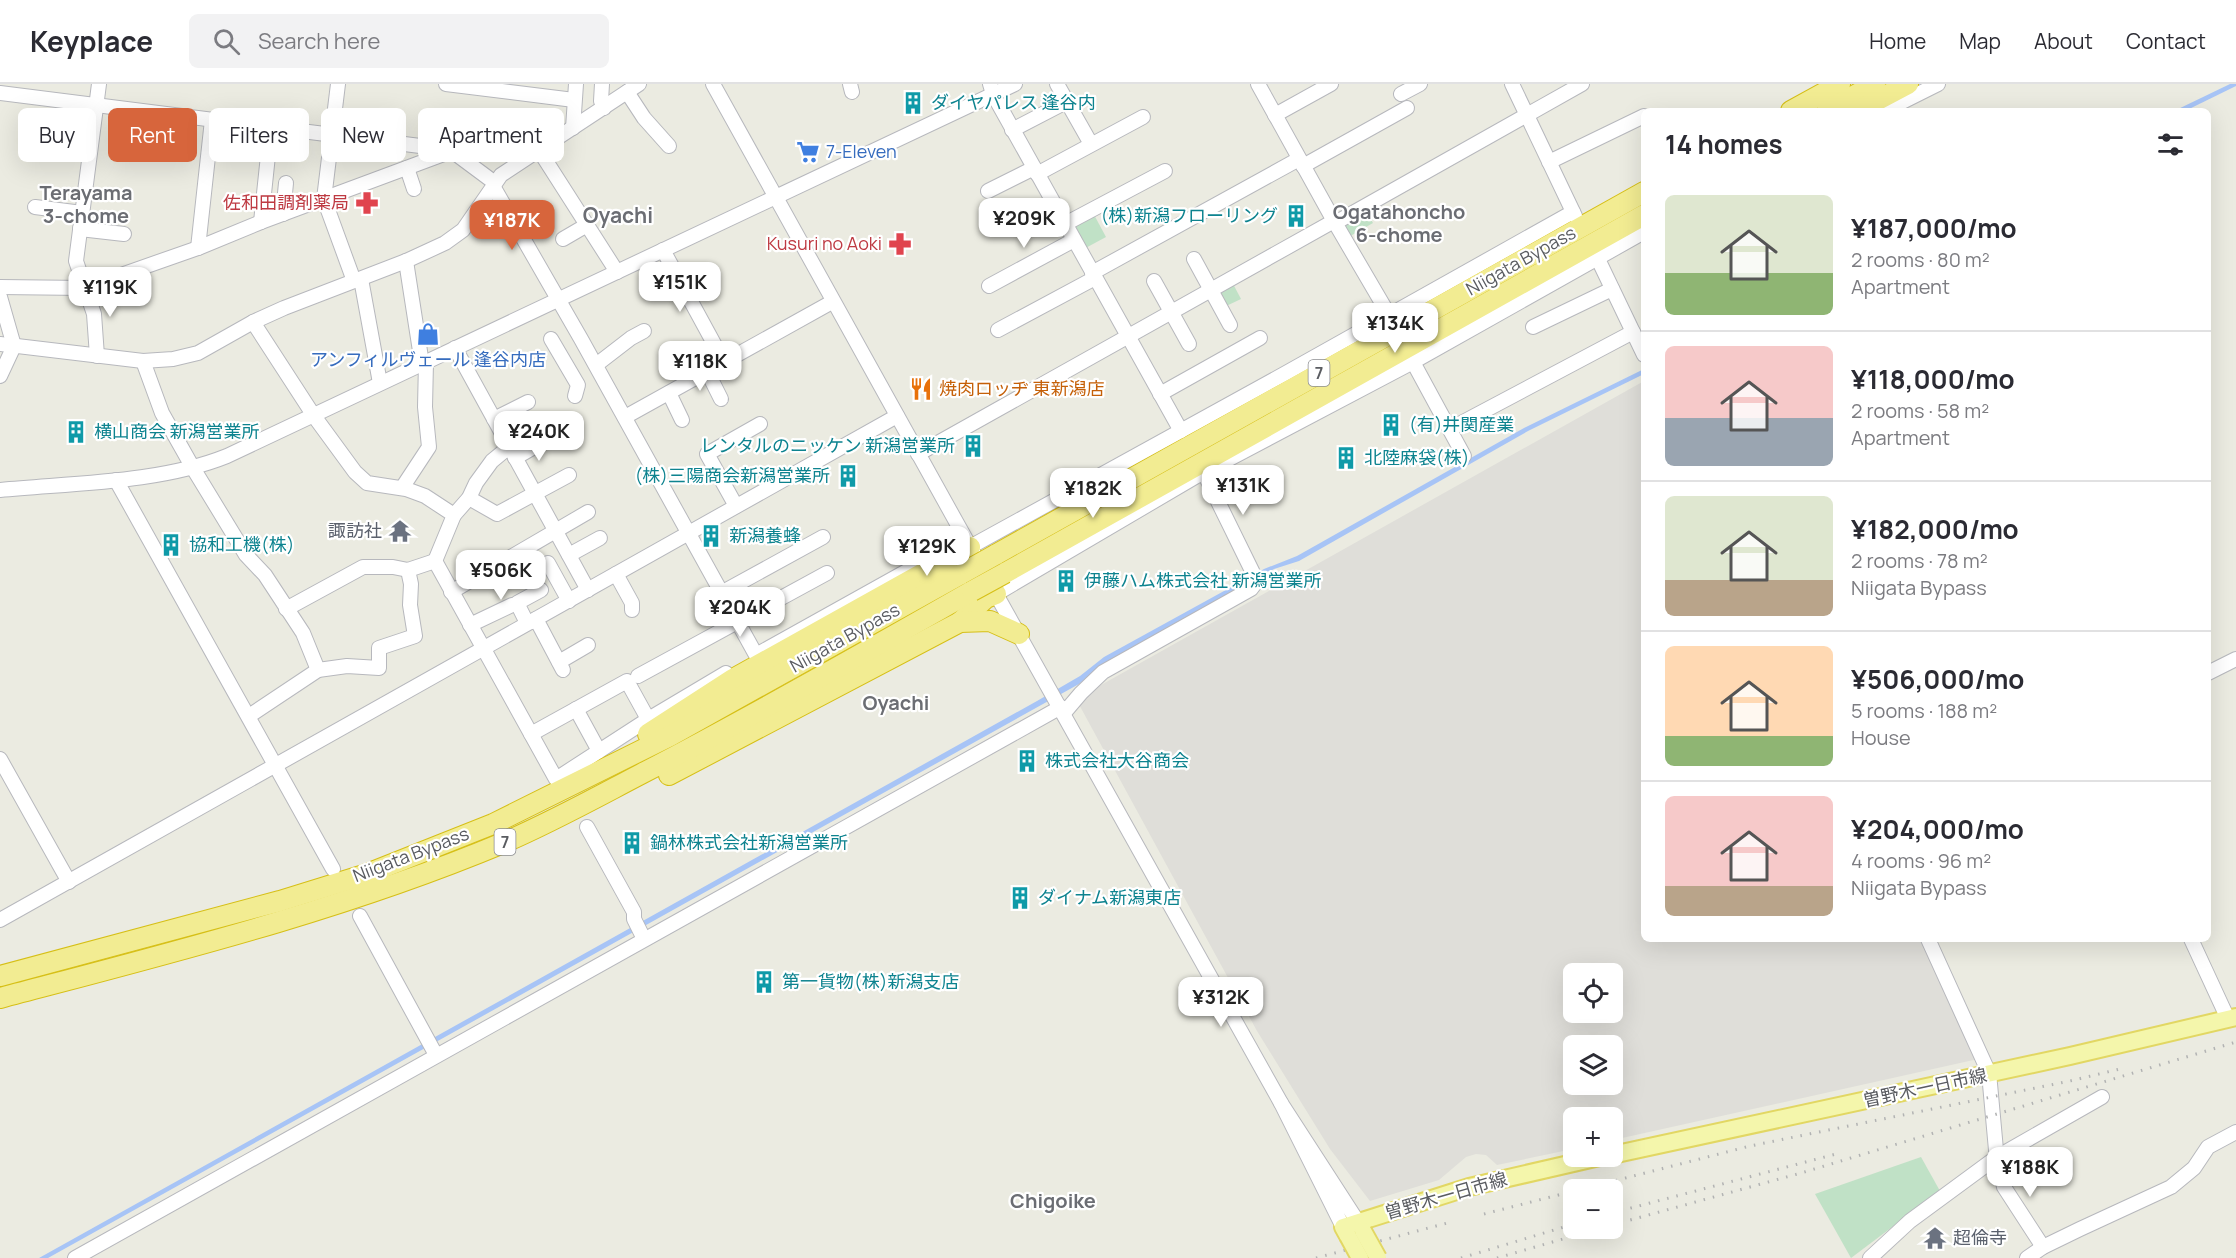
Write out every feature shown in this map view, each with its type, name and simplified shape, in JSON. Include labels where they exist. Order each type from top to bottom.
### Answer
[{"type":"highway","points":[[1779,108],[1817,84]]},
{"type":"highway","points":[[1796,108],[1840,84]]},
{"type":"highway","points":[[1832,108],[1875,84]]},
{"type":"highway","points":[[1863,108],[1908,84]]},
{"type":"highway","name":"Niigata Bypass","points":[[0,976],[280,901],[367,874],[493,824],[670,736],[1641,194]]},
{"type":"highway","name":"Niigata Bypass","points":[[0,998],[200,945],[377,892],[438,870],[542,825],[752,717],[972,591],[1641,217]]},
{"type":"highway","points":[[561,791],[734,679],[966,540]]},
{"type":"highway","points":[[542,825],[614,802],[737,741],[960,622],[986,598],[996,594]]},
{"type":"highway","points":[[960,622],[990,621],[1019,634]]},
{"type":"main road","name":"曽野木一日市線","points":[[1623,1153],[2232,1018]]},
{"type":"main road","name":"曽野木一日市線","points":[[1378,1258],[1353,1229],[1469,1187],[1563,1165]]},
{"type":"main road","points":[[1353,1229],[1360,1258]]},
{"type":"street","points":[[97,356],[94,314],[76,261],[99,84]]},
{"type":"street","points":[[335,108],[338,84]]},
{"type":"street","points":[[446,84],[574,100]]},
{"type":"street","points":[[573,128],[576,84]]},
{"type":"street","points":[[602,84],[601,101],[604,108]]},
{"type":"street","points":[[564,134],[639,84]]},
{"type":"street","points":[[713,84],[832,302],[1353,1229]]},
{"type":"street","points":[[0,490],[116,480],[193,468],[227,456],[775,198],[991,89],[1015,84]]},
{"type":"street","points":[[1057,84],[1091,144]]},
{"type":"street","points":[[1258,84],[1334,222],[1389,315]]},
{"type":"street","points":[[1275,115],[1331,84]]},
{"type":"street","points":[[1401,94],[1420,84]]},
{"type":"street","points":[[435,561],[482,649],[556,778],[648,719],[869,590],[1181,431],[1574,214],[1512,84]]},
{"type":"street","points":[[918,454],[1170,311],[1582,84]]},
{"type":"street","points":[[1890,108],[1938,84]]},
{"type":"street","points":[[991,89],[1181,431]]},
{"type":"street","points":[[627,92],[644,118],[669,146]]},
{"type":"street","points":[[0,93],[114,108]]},
{"type":"street","points":[[1012,130],[1066,102]]},
{"type":"street","points":[[998,330],[1301,162],[1407,108]]},
{"type":"street","points":[[988,191],[1035,171],[1143,117]]},
{"type":"street","points":[[1549,162],[1641,117]]},
{"type":"street","points":[[198,248],[209,147]]},
{"type":"street","points":[[261,222],[267,162]]},
{"type":"street","points":[[328,162],[324,199],[358,280],[380,383]]},
{"type":"street","points":[[0,286],[84,288],[198,248],[423,162]]},
{"type":"street","points":[[466,162],[494,184],[756,655]]},
{"type":"street","points":[[7,345],[143,361],[173,359],[198,353],[253,322],[284,308],[445,243],[463,230],[501,175],[521,162]]},
{"type":"street","points":[[547,162],[617,272]]},
{"type":"street","points":[[407,168],[414,189]]},
{"type":"street","points":[[1065,224],[1165,171]]},
{"type":"street","points":[[283,214],[286,183]]},
{"type":"street","points":[[35,207],[82,213]]},
{"type":"street","points":[[563,239],[587,225]]},
{"type":"street","points":[[80,229],[124,234]]},
{"type":"street","points":[[996,594],[1204,473],[1413,362],[1641,234]]},
{"type":"street","points":[[990,286],[1074,240]]},
{"type":"street","points":[[663,250],[724,362]]},
{"type":"street","points":[[1597,257],[1641,349]]},
{"type":"street","points":[[1194,259],[1230,326]]},
{"type":"street","points":[[402,488],[429,447],[424,363],[405,261]]},
{"type":"street","points":[[1154,281],[1189,344]]},
{"type":"street","points":[[1533,327],[1612,289]]},
{"type":"street","points":[[0,297],[7,345],[1,373]]},
{"type":"street","points":[[625,417],[832,302]]},
{"type":"street","points":[[253,322],[314,416],[355,472],[367,483],[402,488],[425,496],[454,515]]},
{"type":"street","points":[[596,365],[631,338],[644,331]]},
{"type":"street","points":[[1450,429],[1633,332]]},
{"type":"street","points":[[1160,394],[1260,338]]},
{"type":"street","points":[[551,339],[578,385],[575,396]]},
{"type":"street","points":[[560,354],[581,339]]},
{"type":"street","points":[[455,348],[588,590]]},
{"type":"street","points":[[143,361],[162,413],[193,468],[246,555],[265,575],[303,633],[318,670]]},
{"type":"street","points":[[1413,362],[1464,456]]},
{"type":"street","points":[[707,371],[721,399]]},
{"type":"street","points":[[669,393],[682,420]]},
{"type":"street","points":[[494,419],[528,402]]},
{"type":"street","points":[[0,920],[897,416]]},
{"type":"street","points":[[736,506],[707,454],[759,424]]},
{"type":"street","points":[[286,609],[363,567],[393,567],[408,570],[435,561],[454,515],[469,498],[476,483],[492,461],[548,439]]},
{"type":"street","points":[[75,1258],[644,939],[1062,710],[1103,672],[1251,589],[1256,576],[1204,473]]},
{"type":"street","points":[[469,498],[497,514],[569,476]]},
{"type":"street","points":[[116,480],[333,869]]},
{"type":"street","points":[[451,592],[588,512]]},
{"type":"street","points":[[723,592],[823,537]]},
{"type":"street","points":[[569,555],[600,538]]},
{"type":"street","points":[[548,563],[569,601]]},
{"type":"street","points":[[249,716],[318,670],[347,666],[379,668],[379,648],[415,636],[410,606],[411,584],[408,570]]},
{"type":"street","points":[[638,676],[827,573]]},
{"type":"street","points":[[616,574],[632,603],[632,610]]},
{"type":"street","points":[[541,590],[517,603],[525,619],[533,621],[561,666],[588,645]]},
{"type":"street","points":[[470,626],[512,605]]},
{"type":"street","points":[[2211,671],[2236,658]]},
{"type":"street","points":[[531,734],[627,681],[648,719]]},
{"type":"street","points":[[576,709],[599,751]]},
{"type":"street","points":[[0,759],[69,882]]},
{"type":"street","points":[[587,827],[634,912],[634,920],[644,939]]},
{"type":"street","points":[[360,916],[436,1055]]},
{"type":"street","points":[[1929,942],[1989,1073],[1997,1157],[2004,1186],[2043,1247]]},
{"type":"street","points":[[2192,942],[2232,1018]]},
{"type":"street","points":[[1869,1258],[1910,1221],[1997,1157],[2102,1097]]},
{"type":"street","points":[[2027,1258],[2043,1247],[2124,1207],[2171,1187],[2194,1168],[2208,1147],[2236,1132]]},
{"type":"shaded area","points":[[1641,383],[1641,942],[1930,942],[1987,1057],[1623,1138],[1623,1107],[1563,1107],[1563,1151],[1497,1165],[1486,1155],[1476,1154],[1466,1157],[1439,1180],[1370,1201],[1330,1149],[1257,1031],[1076,699]]},
{"type":"green space","points":[[1364,208],[1373,223],[1345,239],[1336,223]]},
{"type":"green space","points":[[1092,211],[1106,237],[1080,251],[1066,225]]},
{"type":"green space","points":[[1231,280],[1241,299],[1222,308],[1212,290]]},
{"type":"green space","points":[[1921,1157],[1940,1191],[1851,1258],[1815,1194]]},
{"type":"water","points":[[2230,84],[2236,84],[2191,108],[2180,108]]},
{"type":"water","points":[[1641,370],[1641,375],[1528,431],[1299,561],[1274,569],[1110,660],[1079,684],[48,1258],[39,1258],[1037,701],[1080,676],[1104,657],[1264,569],[1297,556],[1524,428]]},
{"type":"railway","points":[[1623,1222],[1801,1173],[2236,1042]]},
{"type":"railway","points":[[1622,1179],[1750,1146],[2124,1068]]},
{"type":"railway","points":[[1623,1210],[1836,1154]]},
{"type":"railway","points":[[1484,1214],[1563,1194]]},
{"type":"railway","points":[[1316,1258],[1451,1222]]},
{"type":"railway","points":[[1461,1258],[1563,1227]]},
{"type":"railway","points":[[1497,1258],[1563,1239]]},
{"type":"place","name":"ダイヤパレス 逢谷内","points":[[913,103]]},
{"type":"place","name":"7-Eleven","points":[[808,152]]},
{"type":"place","name":"佐和田調剤薬局","points":[[367,203]]},
{"type":"place","name":"(株)新潟フローリング","points":[[1296,216]]},
{"type":"place","name":"Kusuri no Aoki","points":[[900,244]]},
{"type":"place","name":"アンフィルヴェール 逢谷内店","points":[[428,334]]},
{"type":"place","name":"焼肉ロッヂ 東新潟店","points":[[921,389]]},
{"type":"place","name":"(有)井関産業","points":[[1391,425]]},
{"type":"place","name":"横山商会 新潟営業所","points":[[76,432]]},
{"type":"place","name":"レンタルのニッケン 新潟営業所","points":[[973,446]]},
{"type":"place","name":"北陸麻袋(株)","points":[[1346,458]]},
{"type":"place","name":"(株)三陽商会新潟営業所","points":[[848,476]]},
{"type":"place","name":"諏訪社","points":[[400,531]]},
{"type":"place","name":"新潟養蜂","points":[[711,536]]},
{"type":"place","name":"協和工機(株)","points":[[171,545]]},
{"type":"place","name":"伊藤ハム株式会社 新潟営業所","points":[[1066,581]]},
{"type":"place","name":"株式会社大谷商会","points":[[1027,761]]},
{"type":"place","name":"鍋林株式会社新潟営業所","points":[[632,843]]},
{"type":"place","name":"ダイナム新潟東店","points":[[1020,898]]},
{"type":"place","name":"第一貨物(株)新潟支店","points":[[764,982]]},
{"type":"place","name":"超倫寺","points":[[1935,1238]]},
{"type":"district","name":"Terayama 3-chome","points":[[86,204]]},
{"type":"district","name":"Oyachi","points":[[618,216]]},
{"type":"district","name":"Ogatahoncho 6-chome","points":[[1399,224]]},
{"type":"district","name":"Oyachi","points":[[896,703]]},
{"type":"district","name":"Chigoike","points":[[1053,1201]]}]
